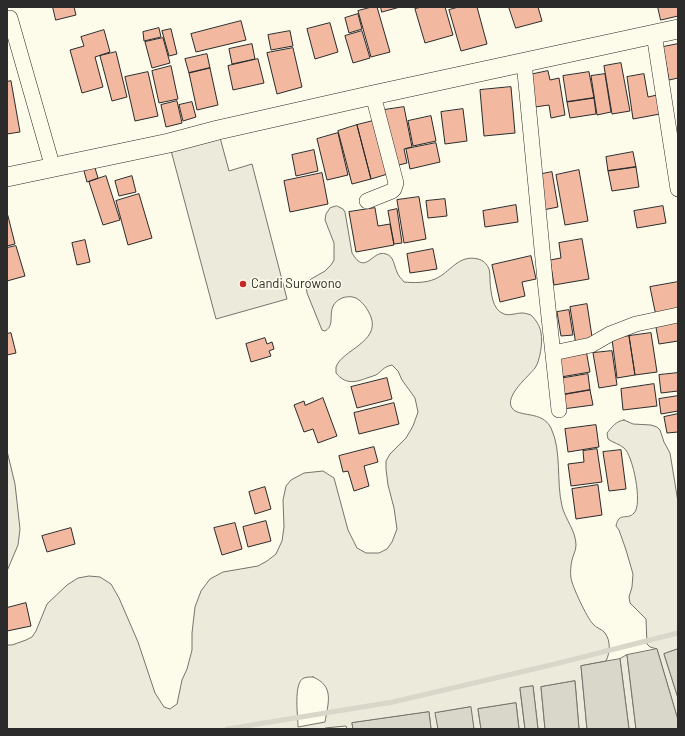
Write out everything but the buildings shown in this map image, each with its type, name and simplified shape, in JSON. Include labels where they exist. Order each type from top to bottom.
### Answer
[{"type":"street","points":[[10,18],[53,168]]},
{"type":"street","points":[[7,177],[169,143],[218,130],[373,95],[678,29]]},
{"type":"street","points":[[654,34],[678,189]]},
{"type":"street","points":[[524,62],[559,410]]},
{"type":"street","points":[[367,201],[392,191],[396,183],[373,95]]},
{"type":"street","points":[[553,353],[591,345],[610,334],[636,324],[678,315]]},
{"type":"shaded area","points":[[218,130],[229,171],[252,164],[287,299],[216,319],[169,143]]},
{"type":"shaded area","points":[[337,206],[345,212],[352,253],[361,263],[369,261],[377,255],[389,255],[399,276],[404,282],[416,283],[435,279],[465,259],[471,258],[480,260],[485,262],[489,269],[492,295],[497,309],[506,315],[525,313],[531,315],[539,326],[542,341],[538,361],[535,368],[514,392],[510,403],[515,411],[537,416],[547,422],[551,428],[557,446],[559,486],[562,506],[576,540],[571,569],[572,582],[590,621],[604,632],[609,643],[609,651],[606,661],[581,666],[587,729],[579,729],[575,681],[541,687],[545,729],[538,729],[533,686],[520,689],[525,729],[519,729],[516,703],[478,709],[481,729],[474,729],[470,707],[436,713],[438,729],[431,729],[429,712],[352,723],[353,729],[347,729],[346,726],[325,728],[326,729],[7,729],[7,645],[12,645],[32,637],[47,604],[67,585],[78,578],[89,576],[100,577],[111,584],[119,598],[138,642],[155,693],[164,707],[170,709],[177,704],[182,680],[187,669],[192,650],[195,607],[201,591],[210,579],[223,572],[258,566],[276,554],[282,541],[284,527],[283,500],[286,486],[291,480],[304,473],[323,471],[334,478],[348,530],[357,548],[366,553],[379,553],[387,549],[392,542],[397,529],[394,508],[388,485],[386,461],[390,454],[406,438],[413,426],[418,412],[415,398],[402,380],[398,371],[392,365],[376,375],[354,382],[346,381],[339,377],[336,373],[336,367],[340,361],[365,339],[370,333],[372,326],[371,317],[365,306],[357,299],[349,297],[342,298],[336,302],[333,306],[329,328],[325,331],[322,330],[307,293],[306,285],[311,279],[325,271],[334,260],[334,243],[325,220],[326,214],[330,208]],"holes":[[[313,677],[325,685],[328,696],[325,722],[298,727],[298,686],[305,678]]]},
{"type":"shaded area","points":[[624,420],[633,424],[651,425],[657,427],[660,430],[670,453],[678,502],[678,649],[664,654],[678,698],[678,720],[657,649],[650,647],[647,644],[646,619],[630,603],[629,597],[632,587],[633,574],[619,530],[616,526],[617,521],[621,517],[629,516],[634,513],[637,508],[638,500],[636,480],[631,460],[624,448],[608,439],[607,433],[616,423]]},
{"type":"shaded area","points":[[7,451],[15,484],[20,529],[18,545],[7,571]]},
{"type":"shaded area","points":[[657,649],[678,720],[678,729],[636,729],[627,655]]},
{"type":"shaded area","points":[[678,649],[678,698],[664,654]]},
{"type":"shaded area","points":[[627,655],[636,729],[629,729],[620,659]]},
{"type":"shaded area","points":[[620,659],[629,729],[587,729],[581,666]]},
{"type":"shaded area","points":[[575,681],[579,729],[545,729],[541,687]]},
{"type":"shaded area","points":[[533,686],[538,729],[525,729],[520,688]]},
{"type":"shaded area","points":[[516,703],[519,729],[481,729],[478,709]]},
{"type":"shaded area","points":[[471,707],[474,729],[438,729],[435,713]]},
{"type":"shaded area","points":[[429,712],[431,729],[353,729],[352,723]]},
{"type":"waterway","points":[[227,729],[393,702],[678,633]]},
{"type":"place","name":"Candi Surowono","points":[[243,284]]}]
